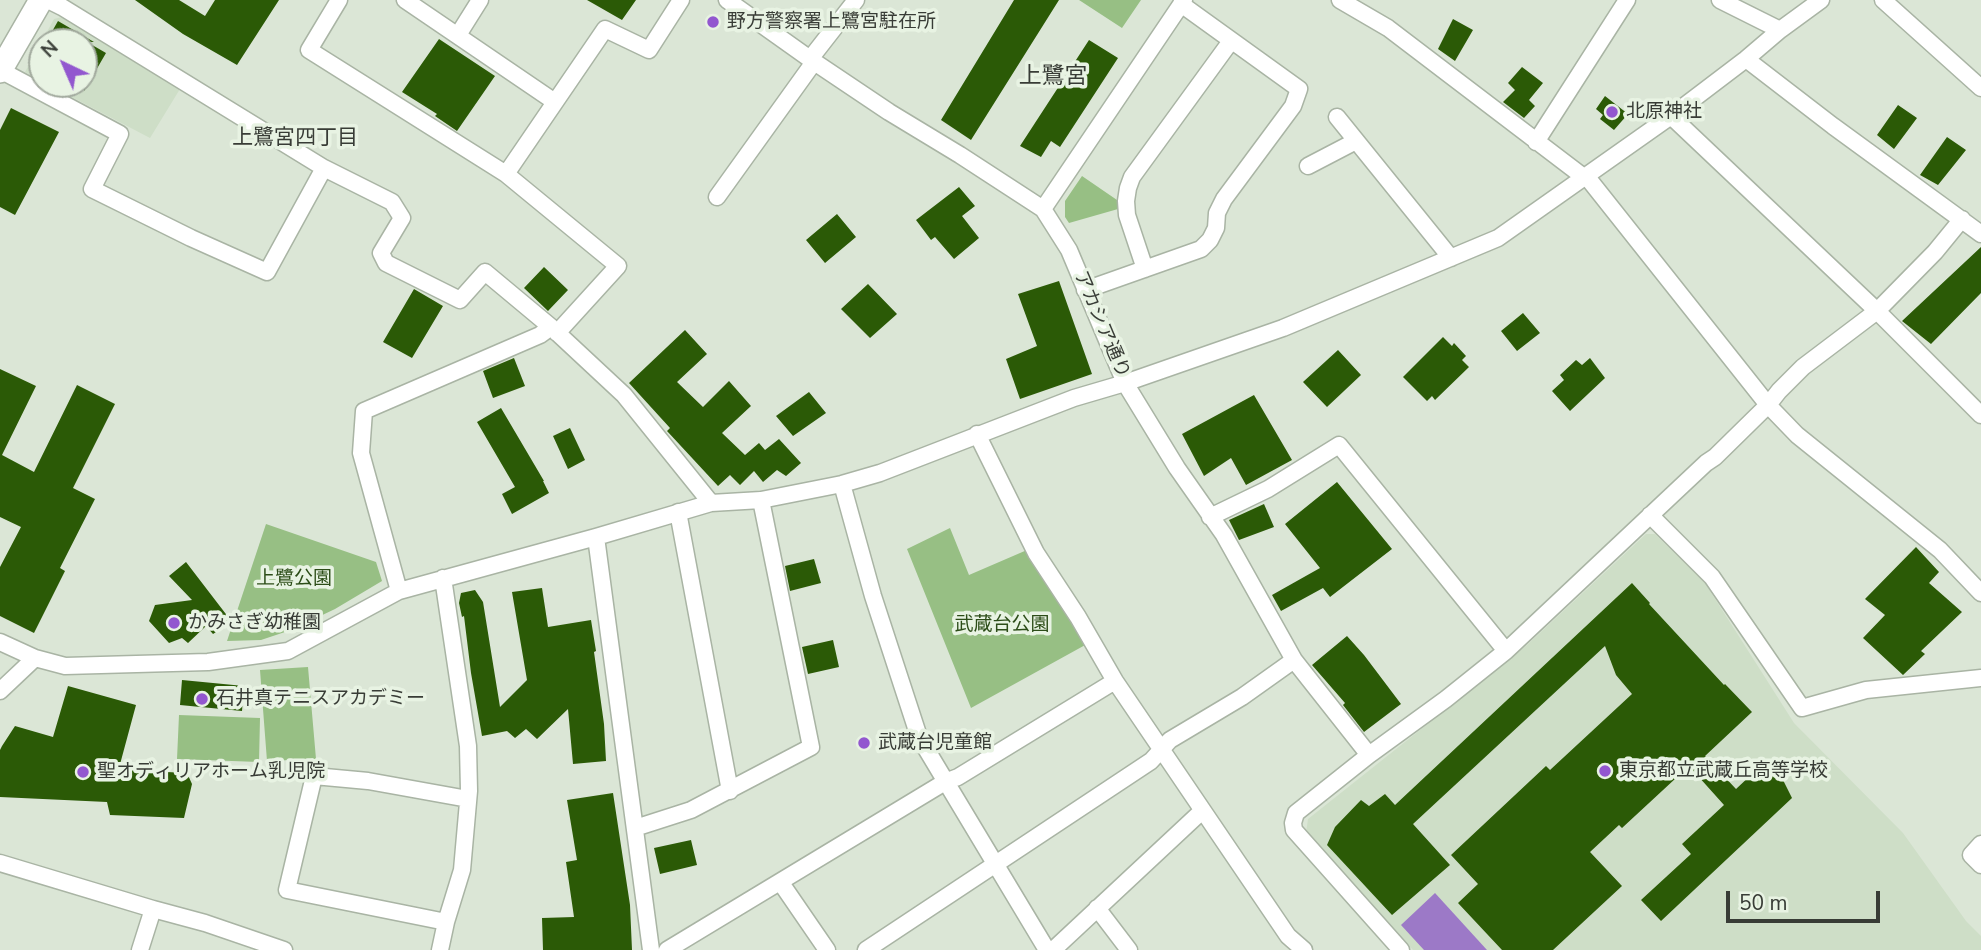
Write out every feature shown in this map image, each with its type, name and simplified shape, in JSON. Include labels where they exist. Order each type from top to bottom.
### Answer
[{"type":"main road","points":[[0,70],[41,0]]},
{"type":"street","points":[[48,0],[324,168],[392,202],[402,218],[381,253],[386,263],[460,300],[485,272],[554,330],[624,395],[711,503]]},
{"type":"street","points":[[339,0],[309,50],[506,174],[618,266],[554,330],[364,411],[361,453],[399,591]]},
{"type":"street","points":[[405,0],[555,102]]},
{"type":"street","points":[[458,35],[480,0]]},
{"type":"street","points":[[506,174],[606,29],[649,50],[681,0]]},
{"type":"street","name":"アカシア通り","points":[[727,0],[889,112],[1043,209],[1069,250],[1125,383],[1177,468],[1224,535],[1294,660],[1368,755]]},
{"type":"street","points":[[717,197],[856,0]]},
{"type":"street","points":[[1340,0],[1388,28],[1586,178],[1768,405],[1797,435],[1940,550],[1981,593]]},
{"type":"street","points":[[1536,142],[1627,0]]},
{"type":"street","points":[[1720,0],[1780,30]]},
{"type":"street","points":[[0,642],[35,658],[65,666],[208,662],[288,651],[399,591],[711,503],[761,500],[842,484],[880,473],[1074,398],[1283,328],[1498,238],[1671,116],[1821,0]]},
{"type":"street","points":[[1883,0],[1981,88]]},
{"type":"street","points":[[1043,209],[1182,2],[1299,89],[1293,106],[1224,199],[1217,213],[1216,228],[1201,249],[1085,290]]},
{"type":"street","points":[[1144,269],[1127,215],[1126,201],[1132,177],[1231,41]]},
{"type":"street","points":[[1746,59],[1981,234]]},
{"type":"street","points":[[0,70],[120,134],[92,189],[267,272],[324,168]]},
{"type":"street","points":[[1671,116],[1877,311],[1981,415]]},
{"type":"street","points":[[1337,117],[1451,258]]},
{"type":"street","points":[[1308,166],[1356,141]]},
{"type":"street","points":[[1401,950],[1294,830],[1296,813],[1506,651],[1768,405],[1803,367],[1877,311],[1935,252],[1962,219]]},
{"type":"street","points":[[977,434],[1036,553],[1078,617],[1115,681],[1288,936],[1304,950]]},
{"type":"street","points":[[1210,517],[1268,489],[1339,445],[1506,651]]},
{"type":"street","points":[[842,484],[873,596],[919,737],[1047,950]]},
{"type":"street","points":[[635,828],[691,810],[811,747],[761,500]]},
{"type":"street","points":[[678,512],[730,791]]},
{"type":"street","points":[[1650,515],[1712,577],[1802,708],[1866,690],[1981,678]]},
{"type":"street","points":[[596,537],[651,950]]},
{"type":"street","points":[[440,950],[462,870],[468,799],[468,746],[443,578]]},
{"type":"street","points":[[0,691],[35,658]]},
{"type":"street","points":[[866,950],[1151,761],[1170,740],[1242,697],[1294,660]]},
{"type":"street","points":[[667,950],[1115,681]]},
{"type":"street","points":[[446,922],[287,890],[314,776],[368,781],[468,799]]},
{"type":"street","points":[[1053,950],[1202,811]]},
{"type":"street","points":[[1981,844],[1971,855],[1981,865]]},
{"type":"street","points":[[0,863],[205,923],[284,950]]},
{"type":"street","points":[[781,883],[827,950]]},
{"type":"street","points":[[1097,908],[1129,950]]},
{"type":"street","points":[[140,950],[153,909]]},
{"type":"shaded area","points":[[62,17],[80,28],[49,28],[54,19]]},
{"type":"shaded area","points":[[98,39],[180,89],[150,138],[74,98],[98,98]]},
{"type":"shaded area","name":"東京都立武蔵丘高等学校","points":[[1646,534],[1655,534],[1705,583],[1794,723],[1903,833],[1966,921],[1981,936],[1981,950],[1413,950],[1306,833],[1308,819],[1527,645]]},
{"type":"shaded area","points":[[1435,893],[1487,950],[1424,950],[1401,925]]},
{"type":"green space","points":[[1079,0],[1141,0],[1122,28]]},
{"type":"green space","points":[[1082,176],[1117,200],[1118,209],[1069,223],[1065,217],[1065,201]]},
{"type":"green space","name":"上鷺公園","points":[[266,524],[376,562],[382,581],[335,609],[291,630],[261,640],[227,641]]},
{"type":"green space","name":"武蔵台公園","points":[[950,528],[969,575],[1027,550],[1087,644],[971,708],[907,549]]},
{"type":"green space","points":[[308,667],[316,759],[267,761],[260,670]]},
{"type":"green space","points":[[179,715],[260,718],[259,762],[177,759]]},
{"type":"building","points":[[135,0],[179,0],[205,16],[215,0],[279,0],[237,65],[183,34]]},
{"type":"building","points":[[587,0],[636,0],[622,20]]},
{"type":"building","points":[[1014,0],[1059,0],[971,140],[941,120]]},
{"type":"building","points":[[1453,19],[1473,30],[1455,61],[1438,49]]},
{"type":"building","points":[[58,21],[70,28],[54,28]]},
{"type":"building","points":[[439,39],[495,76],[457,131],[435,116],[437,114],[402,92]]},
{"type":"building","points":[[1089,40],[1118,58],[1060,147],[1051,141],[1041,157],[1020,146]]},
{"type":"building","points":[[98,48],[106,53],[98,67]]},
{"type":"building","points":[[1522,67],[1543,83],[1529,100],[1535,106],[1524,118],[1503,102],[1515,90],[1508,83]]},
{"type":"building","name":"北原神社","points":[[1605,96],[1628,114],[1614,130],[1600,119],[1603,115],[1596,109]]},
{"type":"building","points":[[1898,105],[1917,118],[1894,149],[1877,135]]},
{"type":"building","points":[[11,108],[59,132],[15,215],[0,207],[0,130]]},
{"type":"building","points":[[1947,137],[1966,150],[1938,185],[1920,175]]},
{"type":"building","points":[[959,187],[975,206],[962,216],[979,238],[954,259],[935,237],[931,240],[916,220]]},
{"type":"building","points":[[837,214],[856,237],[825,263],[806,240]]},
{"type":"building","points":[[1981,247],[1981,293],[1931,344],[1902,321]]},
{"type":"building","points":[[544,267],[568,290],[548,311],[524,288]]},
{"type":"building","points":[[1059,281],[1092,374],[1020,399],[1006,359],[1037,346],[1018,294]]},
{"type":"building","points":[[868,284],[897,314],[870,338],[841,309]]},
{"type":"building","points":[[414,289],[443,306],[412,358],[383,342]]},
{"type":"building","points":[[1523,313],[1540,333],[1517,351],[1501,331]]},
{"type":"building","points":[[685,330],[707,354],[677,382],[703,407],[729,381],[751,406],[722,433],[745,455],[759,443],[765,450],[779,439],[801,463],[786,476],[777,470],[763,482],[754,471],[740,485],[730,475],[718,486],[667,431],[670,428],[629,383]]},
{"type":"building","points":[[1443,337],[1452,346],[1454,343],[1466,356],[1462,360],[1469,367],[1435,400],[1432,396],[1427,401],[1403,377]]},
{"type":"building","points":[[1338,350],[1361,375],[1327,407],[1303,382]]},
{"type":"building","points":[[514,358],[525,386],[493,398],[483,371]]},
{"type":"building","points":[[1590,358],[1605,378],[1570,411],[1552,391],[1564,380],[1560,375],[1576,360],[1582,365]]},
{"type":"building","points":[[0,369],[36,386],[2,455],[34,472],[77,385],[115,404],[73,488],[95,499],[60,568],[65,571],[34,633],[0,616],[0,567],[21,527],[0,517]]},
{"type":"building","points":[[809,392],[826,413],[793,436],[776,416]]},
{"type":"building","points":[[1254,395],[1292,460],[1246,485],[1231,458],[1204,476],[1182,434]]},
{"type":"building","points":[[501,408],[549,493],[512,514],[502,494],[515,487],[477,422]]},
{"type":"building","points":[[570,428],[585,460],[568,469],[553,436]]},
{"type":"building","points":[[1337,482],[1392,549],[1330,597],[1323,588],[1281,611],[1272,595],[1320,568],[1285,524]]},
{"type":"building","points":[[1264,504],[1274,527],[1239,540],[1229,520]]},
{"type":"building","points":[[1916,547],[1939,572],[1929,583],[1962,612],[1921,651],[1925,654],[1903,675],[1863,638],[1885,615],[1865,599]]},
{"type":"building","points":[[814,559],[821,583],[790,591],[785,566]]},
{"type":"building","points":[[186,562],[232,622],[213,634],[206,626],[188,643],[182,638],[169,643],[149,621],[155,605],[192,600],[169,576]]},
{"type":"building","points":[[1632,583],[1724,685],[1752,712],[1705,756],[1736,789],[1767,760],[1779,772],[1792,798],[1661,921],[1641,900],[1691,854],[1682,844],[1724,805],[1689,766],[1622,828],[1619,825],[1590,852],[1622,886],[1553,950],[1502,950],[1458,903],[1478,884],[1451,855],[1546,766],[1550,770],[1632,694],[1616,675],[1605,646],[1413,824],[1450,865],[1392,915],[1327,845],[1335,827],[1361,800],[1369,806],[1385,794],[1395,805]]},
{"type":"building","points":[[542,588],[548,627],[591,620],[606,761],[573,764],[568,709],[537,739],[526,729],[515,738],[507,731],[482,736],[464,616],[462,617],[459,603],[461,593],[475,590],[483,602],[500,707],[527,680],[512,592]]},
{"type":"building","points":[[1347,636],[1401,704],[1364,732],[1343,705],[1345,703],[1312,665]]},
{"type":"building","points":[[833,640],[839,667],[808,674],[802,647]]},
{"type":"building","points":[[182,680],[244,686],[242,711],[180,705]]},
{"type":"building","name":"聖オディリアホーム乳児院","points":[[68,686],[136,705],[119,768],[142,765],[146,771],[187,773],[192,784],[184,818],[110,815],[107,802],[0,797],[2,746],[15,726],[53,737]]},
{"type":"building","points":[[613,793],[630,905],[632,950],[543,950],[542,918],[574,917],[566,862],[577,860],[567,800]]},
{"type":"building","points":[[691,840],[697,865],[660,874],[654,848]]},
{"type":"place","name":"野方警察署上鷺宮駐在所","points":[[713,22]]},
{"type":"place","name":"北原神社","points":[[1612,112]]},
{"type":"place","name":"かみさぎ幼稚園","points":[[174,623]]},
{"type":"place","name":"石井真テニスアカデミー","points":[[202,699]]},
{"type":"place","name":"武蔵台児童館","points":[[864,743]]},
{"type":"place","name":"東京都立武蔵丘高等学校","points":[[1605,771]]},
{"type":"place","name":"聖オディリアホーム乳児院","points":[[83,772]]},
{"type":"district","name":"上鷺宮","points":[[1053,77]]},
{"type":"district","name":"上鷺宮四丁目","points":[[295,139]]}]
